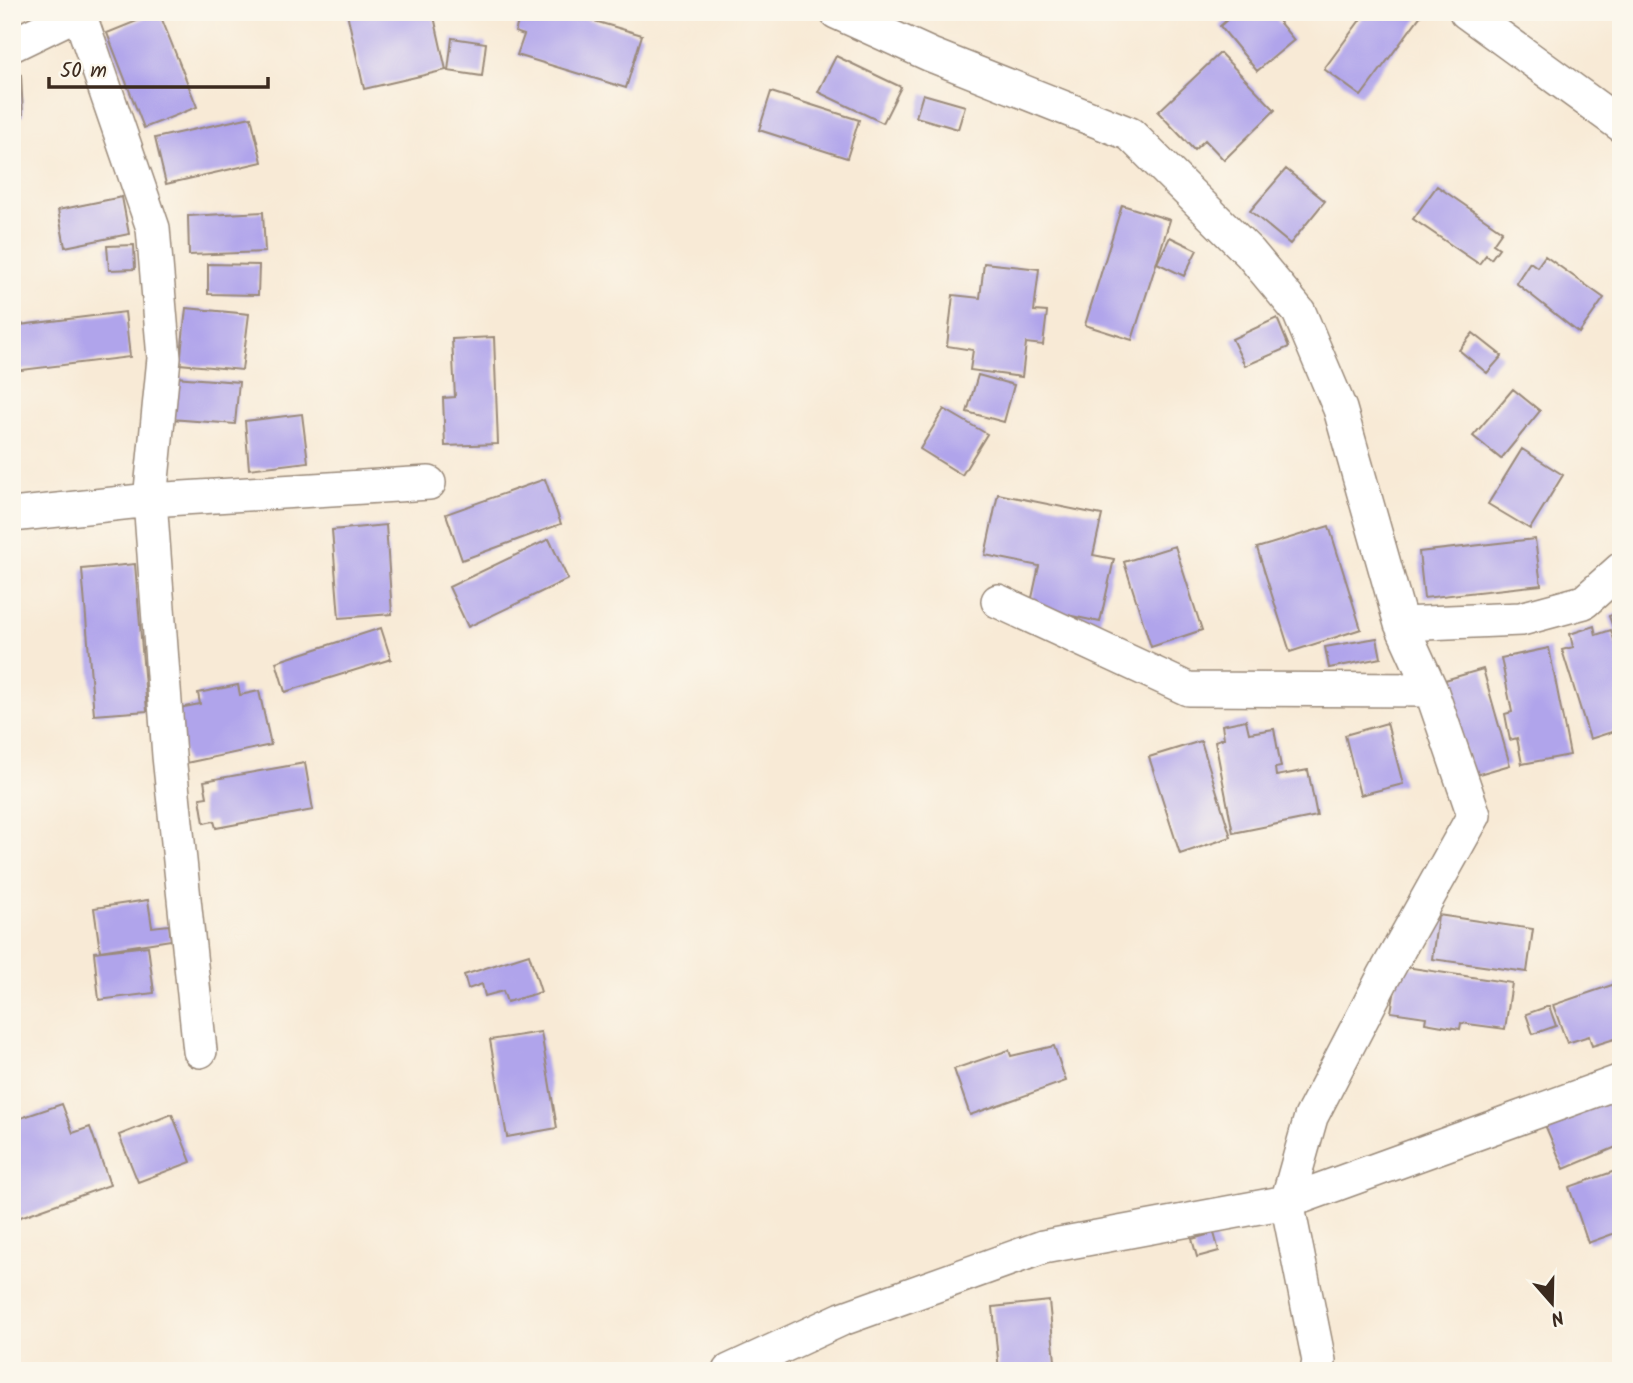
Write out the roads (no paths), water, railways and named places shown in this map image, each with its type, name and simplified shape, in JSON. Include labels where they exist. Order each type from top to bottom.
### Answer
[{"type":"street","points":[[836,12],[931,54],[1130,134],[1250,253],[1299,312],[1340,409],[1401,624],[1431,690],[1474,815],[1384,976],[1311,1117],[1287,1202],[1319,1361],[1317,1371]]},
{"type":"street","points":[[1466,12],[1621,125]]},
{"type":"street","points":[[12,44],[80,13],[153,228],[163,358],[150,500],[169,756],[200,1051]]},
{"type":"street","points":[[12,515],[150,500],[429,483]]},
{"type":"street","points":[[1401,624],[1521,619],[1584,602],[1621,569]]},
{"type":"street","points":[[998,601],[1188,689],[1431,690]]},
{"type":"street","points":[[729,1371],[842,1319],[1043,1247],[1287,1202],[1621,1081]]}]
